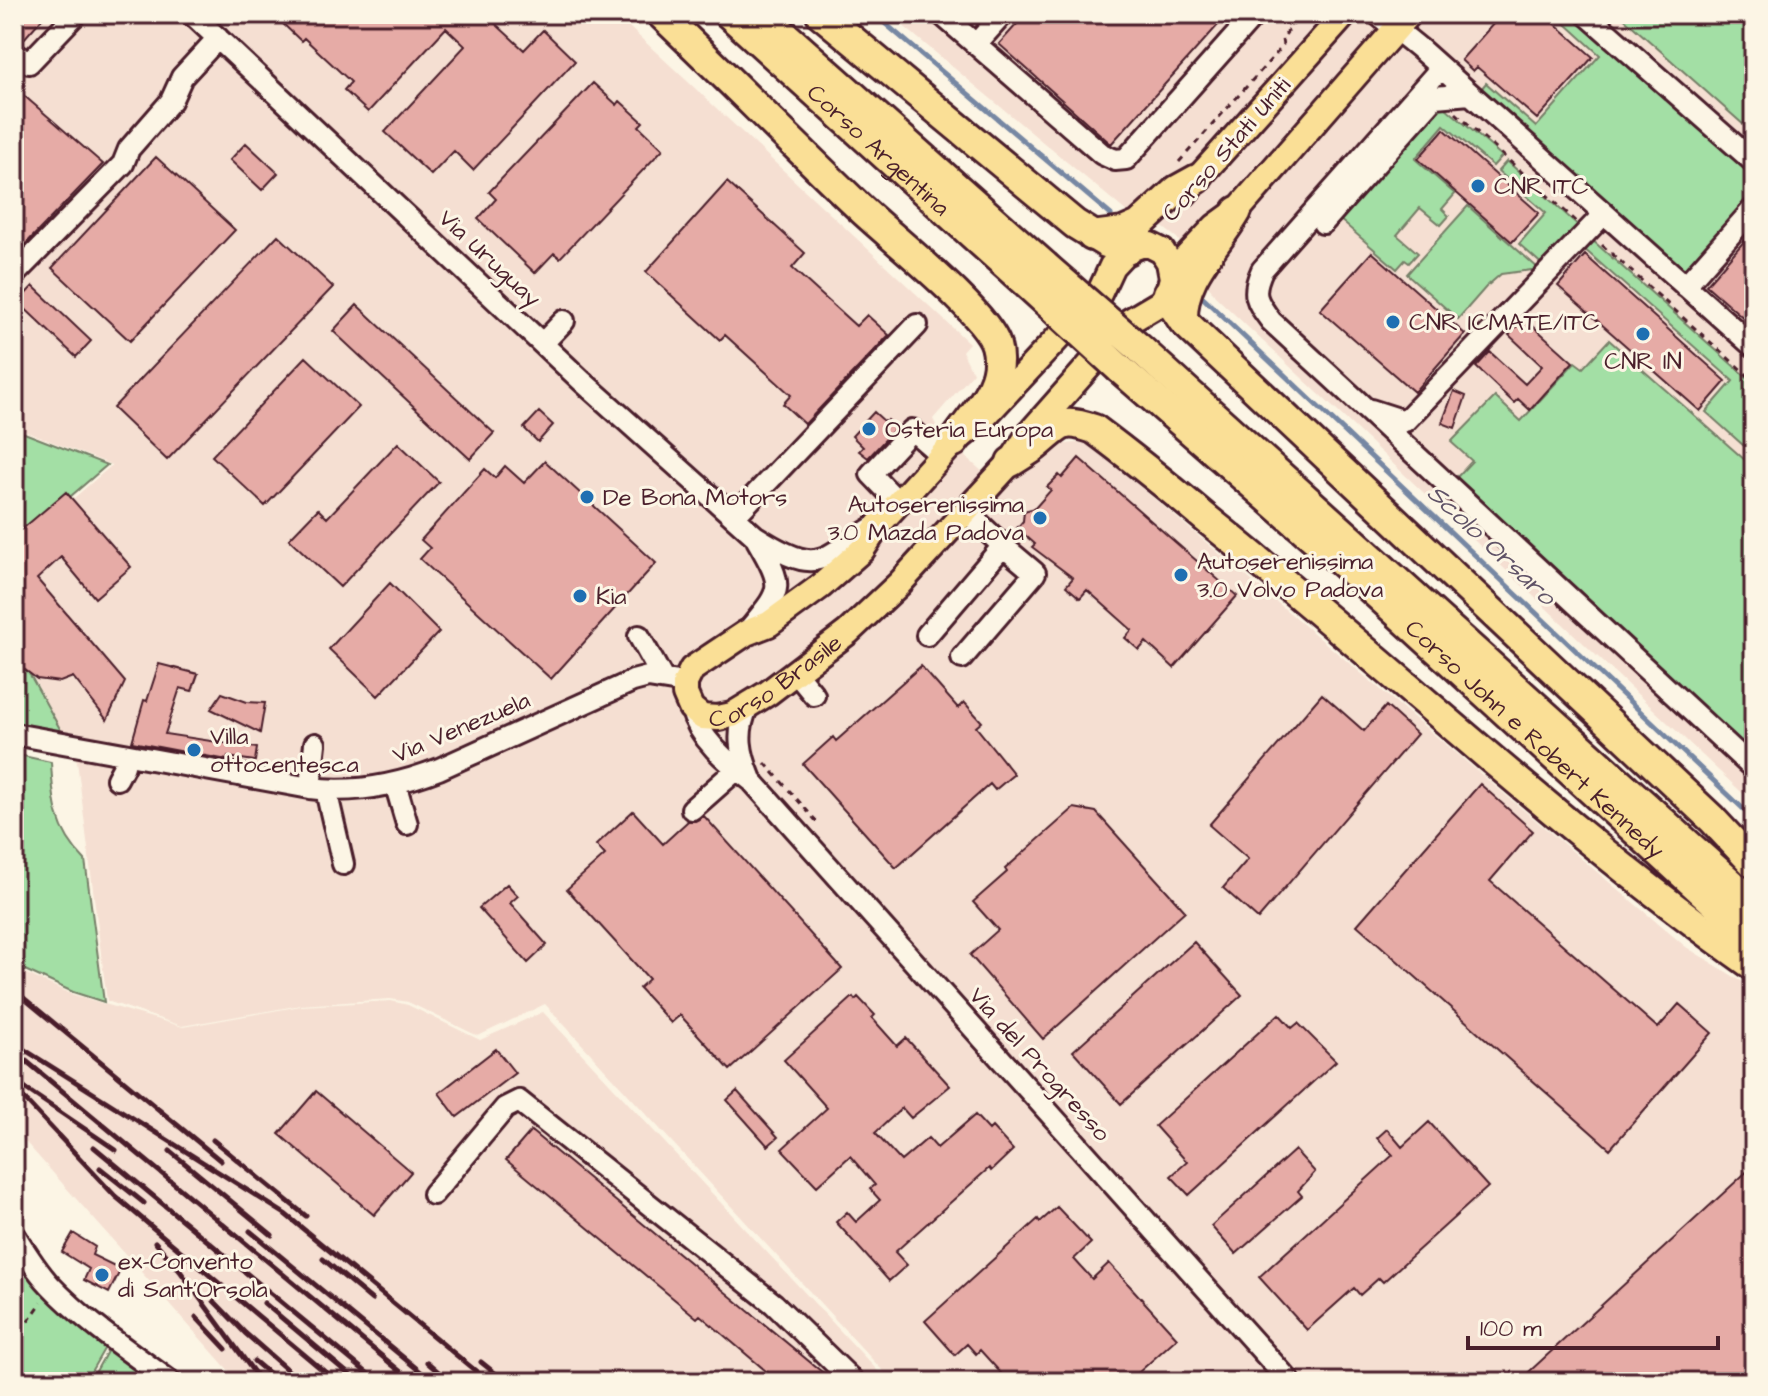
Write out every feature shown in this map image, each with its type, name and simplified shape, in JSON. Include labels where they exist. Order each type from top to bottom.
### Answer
[{"type":"highway","points":[[661,14],[860,208],[957,297],[988,331],[996,344],[998,373],[985,402],[948,449]]},
{"type":"highway","name":"Corso Argentina","points":[[729,14],[1037,276]]},
{"type":"highway","name":"Corso Argentina","points":[[761,14],[1037,276]]},
{"type":"highway","points":[[821,14],[1092,236],[1127,254]]},
{"type":"highway","points":[[1092,236],[1123,232],[1139,225],[1177,190],[1188,171]]},
{"type":"highway","points":[[1183,321],[1186,292],[1195,270],[1222,237],[1237,211]]},
{"type":"highway","name":"Corso John e Robert Kennedy","points":[[1037,276],[1129,346],[1754,904]]},
{"type":"highway","points":[[1170,286],[1170,302],[1183,321],[1712,819],[1754,864]]},
{"type":"highway","name":"Corso John e Robert Kennedy","points":[[1129,346],[1347,567],[1754,939]]},
{"type":"highway","points":[[1011,462],[1065,423],[1094,429],[1338,626],[1679,912],[1754,966]]},
{"type":"main road","name":"Corso Stati Uniti","points":[[1099,294],[1188,171],[1345,14]]},
{"type":"main road","name":"Corso Stati Uniti","points":[[1129,346],[1170,286],[1183,261],[1215,227],[1237,211],[1394,19]]},
{"type":"main road","name":"Corso Stati Uniti","points":[[1127,254],[1150,245],[1162,251],[1169,262],[1170,286]]},
{"type":"main road","name":"Corso Brasile","points":[[1099,294],[980,421],[948,449],[879,524],[862,550],[821,586],[769,624],[746,633],[674,681],[691,708],[702,717],[718,718],[747,708],[848,632],[899,584],[1011,462],[1029,434],[1129,346]]},
{"type":"street","points":[[14,53],[29,63],[76,14]]},
{"type":"street","name":"Via Uruguay","points":[[192,14],[543,343],[755,536],[784,555],[812,561],[839,552],[853,539],[879,524]]},
{"type":"street","points":[[941,14],[1102,154],[1115,160],[1126,159],[1255,14]]},
{"type":"street","points":[[976,44],[1003,14]]},
{"type":"street","points":[[1586,14],[1754,162]]},
{"type":"street","points":[[1394,19],[1441,68],[1754,347]]},
{"type":"street","points":[[14,275],[123,164],[129,149],[171,101],[182,77],[218,38]]},
{"type":"street","points":[[1441,68],[1262,270],[1256,284],[1256,302],[1271,321],[1754,769]]},
{"type":"street","points":[[1323,223],[1435,97],[1470,94]]},
{"type":"street","points":[[1685,286],[1754,208]]},
{"type":"street","points":[[1364,408],[1405,421],[1604,214]]},
{"type":"street","points":[[543,343],[564,321]]},
{"type":"street","points":[[734,517],[917,325]]},
{"type":"street","points":[[899,503],[871,474],[912,430],[948,449]]},
{"type":"street","points":[[962,658],[1035,573],[966,511]]},
{"type":"street","name":"Via Uruguay","points":[[746,633],[770,606],[777,593],[778,580],[755,536]]},
{"type":"street","points":[[927,635],[1003,546]]},
{"type":"street","points":[[639,636],[674,681]]},
{"type":"street","points":[[796,673],[814,695]]},
{"type":"street","name":"Via Venezuela","points":[[14,734],[319,790],[378,788],[413,779],[467,757],[633,681],[648,677],[674,681]]},
{"type":"street","name":"Via del Progresso","points":[[691,708],[695,725],[750,769],[1290,1382]]},
{"type":"street","points":[[692,809],[750,769],[739,737],[747,708]]},
{"type":"street","points":[[315,744],[319,790],[328,799],[343,864]]},
{"type":"street","points":[[117,779],[124,766],[122,754]]},
{"type":"street","points":[[395,783],[407,824]]},
{"type":"street","points":[[433,1194],[505,1108],[519,1101],[774,1304],[854,1382]]},
{"type":"street","points":[[14,1234],[32,1263],[54,1289],[101,1330],[171,1382]]},
{"type":"path","points":[[1188,171],[1283,46],[1282,39],[1301,14]]},
{"type":"path","points":[[750,769],[818,823]]},
{"type":"path","points":[[14,1341],[54,1289]]},
{"type":"shaded area","points":[[14,14],[615,14],[969,343],[962,351],[973,373],[933,419],[941,435],[1002,489],[1044,446],[1087,442],[1686,947],[1754,989],[1754,1382],[893,1382],[545,1004],[478,1036],[408,1002],[390,999],[301,1005],[182,1026],[107,1001],[77,761],[14,641],[14,550],[112,465],[14,427]]},
{"type":"shaded area","points":[[889,14],[1754,14],[1754,804],[1215,296],[1177,238],[1136,207],[1127,212]]},
{"type":"shaded area","points":[[14,968],[71,994],[183,1027],[301,1006],[391,1001],[408,1005],[480,1040],[543,1012],[888,1382],[239,1382],[14,1129]]},
{"type":"green space","points":[[1555,14],[1570,14],[1754,178],[1754,197],[1687,273],[1481,89],[1486,83],[1536,127],[1600,55]]},
{"type":"green space","points":[[1619,14],[1754,14],[1754,134]]},
{"type":"green space","points":[[1449,92],[1455,97],[1446,108],[1502,156],[1493,166],[1444,125],[1415,159],[1455,194],[1442,209],[1449,216],[1441,225],[1420,208],[1397,235],[1418,253],[1409,263],[1405,260],[1397,269],[1339,219]]},
{"type":"green space","points":[[1507,161],[1580,227],[1545,267],[1519,244],[1546,213],[1498,171]]},
{"type":"green space","points":[[1468,206],[1539,269],[1501,274],[1458,319],[1407,274]]},
{"type":"green space","points":[[1591,239],[1754,384],[1754,433],[1743,445],[1706,412],[1733,381],[1583,248]]},
{"type":"green space","points":[[1609,340],[1754,468],[1754,754],[1457,477],[1472,461],[1451,442],[1495,397],[1521,421],[1575,362],[1583,368]]},
{"type":"green space","points":[[14,429],[107,465],[14,545]]},
{"type":"green space","points":[[14,646],[64,736],[14,728]]},
{"type":"green space","points":[[14,754],[51,762],[58,815],[67,838],[85,860],[104,1002],[73,992],[14,965]]},
{"type":"green space","points":[[14,1243],[107,1344],[85,1382],[14,1382]]},
{"type":"green space","points":[[110,1346],[159,1382],[90,1382]]},
{"type":"building","points":[[14,14],[46,14],[23,40],[14,32]]},
{"type":"building","points":[[286,14],[485,14],[524,50],[543,30],[575,61],[473,170],[454,151],[431,175],[385,132],[465,46],[446,28],[368,112],[344,90],[351,82],[304,38],[301,41],[280,21]]},
{"type":"building","points":[[1026,14],[1228,14],[1111,144],[999,44]]},
{"type":"building","points":[[1502,14],[1544,14],[1593,57],[1537,119],[1477,67],[1473,71],[1461,60]]},
{"type":"building","points":[[593,83],[617,105],[620,101],[643,122],[639,126],[663,149],[560,258],[554,253],[535,273],[478,219],[496,199],[489,192]]},
{"type":"building","points":[[14,87],[103,164],[14,256]]},
{"type":"building","name":"CNR ITC","points":[[1444,129],[1539,213],[1512,242],[1418,159]]},
{"type":"building","points":[[246,143],[278,173],[262,190],[230,160]]},
{"type":"building","points":[[156,157],[235,230],[130,341],[52,268]]},
{"type":"building","points":[[727,182],[805,253],[792,268],[856,326],[867,315],[889,335],[805,424],[783,404],[791,395],[725,335],[720,340],[646,272]]},
{"type":"building","points":[[1754,230],[1754,311],[1746,320],[1706,285]]},
{"type":"building","points":[[278,235],[333,287],[167,460],[113,408]]},
{"type":"building","name":"CNR ICMATE/ITC","points":[[1372,252],[1465,334],[1414,392],[1320,310]]},
{"type":"building","name":"CNR IN","points":[[1585,255],[1726,381],[1700,411],[1558,286]]},
{"type":"building","points":[[33,286],[91,341],[76,357],[18,302]]},
{"type":"building","points":[[357,305],[494,433],[470,459],[333,331]]},
{"type":"building","points":[[1524,318],[1573,362],[1530,410],[1518,399],[1514,403],[1476,367],[1490,352],[1525,384],[1542,366],[1509,335]]},
{"type":"building","points":[[306,357],[359,407],[265,506],[212,456]]},
{"type":"building","points":[[1454,391],[1466,396],[1455,428],[1442,423]]},
{"type":"building","points":[[539,412],[553,425],[538,442],[524,428]]},
{"type":"building","points":[[874,412],[896,428],[868,458],[859,451],[863,447],[852,436]]},
{"type":"building","points":[[398,443],[439,482],[340,587],[289,539],[318,509],[327,518]]},
{"type":"building","points":[[1079,458],[1237,596],[1174,668],[1146,642],[1139,650],[1125,638],[1132,630],[1087,590],[1080,598],[1066,586],[1073,578],[1032,547],[1035,544],[1017,528],[1023,521],[1024,511],[1035,508],[1051,490],[1047,487],[1059,475],[1062,478]]},
{"type":"building","points":[[545,461],[656,563],[551,679],[420,559],[430,548],[421,540],[485,469],[495,478],[505,466],[524,483]]},
{"type":"building","points":[[66,492],[131,567],[95,598],[61,557],[37,579],[125,682],[107,720],[73,677],[60,682],[37,679],[20,666],[14,654],[14,627],[19,615],[14,609],[14,596],[19,592],[14,585],[14,536]]},
{"type":"building","points":[[390,583],[439,632],[378,696],[329,649]]},
{"type":"building","points":[[159,664],[198,674],[192,691],[180,688],[165,734],[257,748],[255,761],[228,757],[227,760],[132,742]]},
{"type":"building","points":[[921,666],[958,708],[964,702],[982,722],[976,727],[1014,774],[995,790],[990,784],[896,868],[803,764],[833,737],[836,741]]},
{"type":"building","points":[[222,693],[247,702],[265,703],[260,733],[211,709]]},
{"type":"building","points":[[1322,694],[1364,731],[1386,706],[1417,734],[1258,919],[1223,888],[1248,859],[1209,825]]},
{"type":"building","points":[[1480,784],[1533,831],[1490,881],[1658,1028],[1679,1004],[1712,1033],[1610,1149],[1357,925]]},
{"type":"building","points":[[1074,808],[1096,812],[1185,911],[1043,1039],[970,955],[998,930],[973,902]]},
{"type":"building","points":[[633,811],[663,844],[688,821],[704,816],[842,969],[730,1070],[680,1015],[671,1023],[639,988],[649,979],[567,889],[605,855],[596,845]]},
{"type":"building","points":[[507,884],[518,896],[510,903],[547,945],[528,963],[479,908]]},
{"type":"building","points":[[1194,942],[1242,995],[1121,1104],[1073,1051]]},
{"type":"building","points":[[853,997],[855,1000],[858,997],[875,1015],[872,1018],[897,1046],[906,1038],[950,1086],[911,1118],[902,1108],[875,1133],[901,1161],[928,1138],[937,1148],[975,1115],[989,1130],[992,1127],[1013,1150],[895,1252],[907,1265],[889,1281],[836,1222],[847,1212],[856,1222],[880,1200],[870,1189],[875,1185],[850,1156],[817,1186],[782,1149],[827,1108],[784,1060]]},
{"type":"building","points":[[1279,1014],[1292,1028],[1298,1023],[1336,1061],[1189,1195],[1171,1176],[1187,1162],[1155,1126]]},
{"type":"building","points":[[496,1049],[515,1073],[457,1117],[439,1093]]},
{"type":"building","points":[[316,1091],[411,1172],[374,1215],[279,1134]]},
{"type":"building","points":[[737,1091],[778,1137],[768,1146],[727,1100]]},
{"type":"building","points":[[1429,1122],[1488,1187],[1383,1282],[1379,1278],[1360,1295],[1354,1288],[1307,1330],[1259,1277],[1393,1155],[1377,1138],[1387,1129],[1402,1147]]},
{"type":"building","points":[[531,1131],[834,1382],[779,1382],[506,1160]]},
{"type":"building","points":[[1295,1150],[1315,1172],[1298,1191],[1302,1196],[1236,1254],[1211,1226]]},
{"type":"building","points":[[1754,1165],[1754,1382],[1518,1382]]},
{"type":"building","points":[[1057,1207],[1091,1243],[1074,1259],[1092,1279],[1109,1263],[1177,1338],[1128,1382],[1009,1382],[980,1350],[976,1354],[967,1344],[955,1355],[925,1321],[1038,1219],[1040,1222]]},
{"type":"building","points":[[73,1233],[95,1247],[92,1255],[121,1269],[109,1293],[84,1280],[89,1269],[62,1252]]},
{"type":"waterway","name":"Scolo Orsaro","points":[[874,14],[1111,215]]},
{"type":"waterway","name":"Scolo Orsaro","points":[[1202,297],[1754,819]]},
{"type":"railway","points":[[14,990],[221,1161]]},
{"type":"railway","points":[[14,1043],[285,1214],[489,1382]]},
{"type":"railway","points":[[25,1060],[413,1382]]},
{"type":"railway","points":[[20,1085],[116,1150]]},
{"type":"railway","points":[[15,1089],[115,1196],[337,1382]]},
{"type":"railway","points":[[213,1140],[306,1216]]},
{"type":"railway","points":[[94,1147],[378,1382]]},
{"type":"railway","points":[[170,1151],[272,1235]]},
{"type":"railway","points":[[100,1168],[144,1203]]},
{"type":"railway","points":[[250,1231],[433,1382]]},
{"type":"railway","points":[[155,1242],[180,1271],[261,1382]]},
{"type":"railway","points":[[323,1259],[372,1300]]},
{"type":"railway","points":[[214,1301],[301,1382]]},
{"type":"railway","points":[[264,1303],[358,1382]]},
{"type":"railway","points":[[196,1317],[226,1349]]},
{"type":"railway","points":[[254,1361],[279,1382]]},
{"type":"railway","points":[[427,1362],[450,1382]]},
{"type":"railway","points":[[481,1362],[506,1382]]},
{"type":"place","name":"CNR ITC","points":[[1478,186]]},
{"type":"place","name":"CNR ICMATE/ITC","points":[[1393,322]]},
{"type":"place","name":"CNR IN","points":[[1643,334]]},
{"type":"place","name":"Osteria Europa","points":[[869,429]]},
{"type":"place","name":"De Bona Motors","points":[[587,497]]},
{"type":"place","name":"Autoserenissima 3.0 Mazda Padova","points":[[1040,518]]},
{"type":"place","name":"Autoserenissima 3.0 Volvo Padova","points":[[1181,575]]},
{"type":"place","name":"Kia","points":[[580,596]]},
{"type":"place","name":"Villa ottocentesca","points":[[194,750]]},
{"type":"place","name":"ex-Convento di Sant'Orsola","points":[[102,1275]]}]
